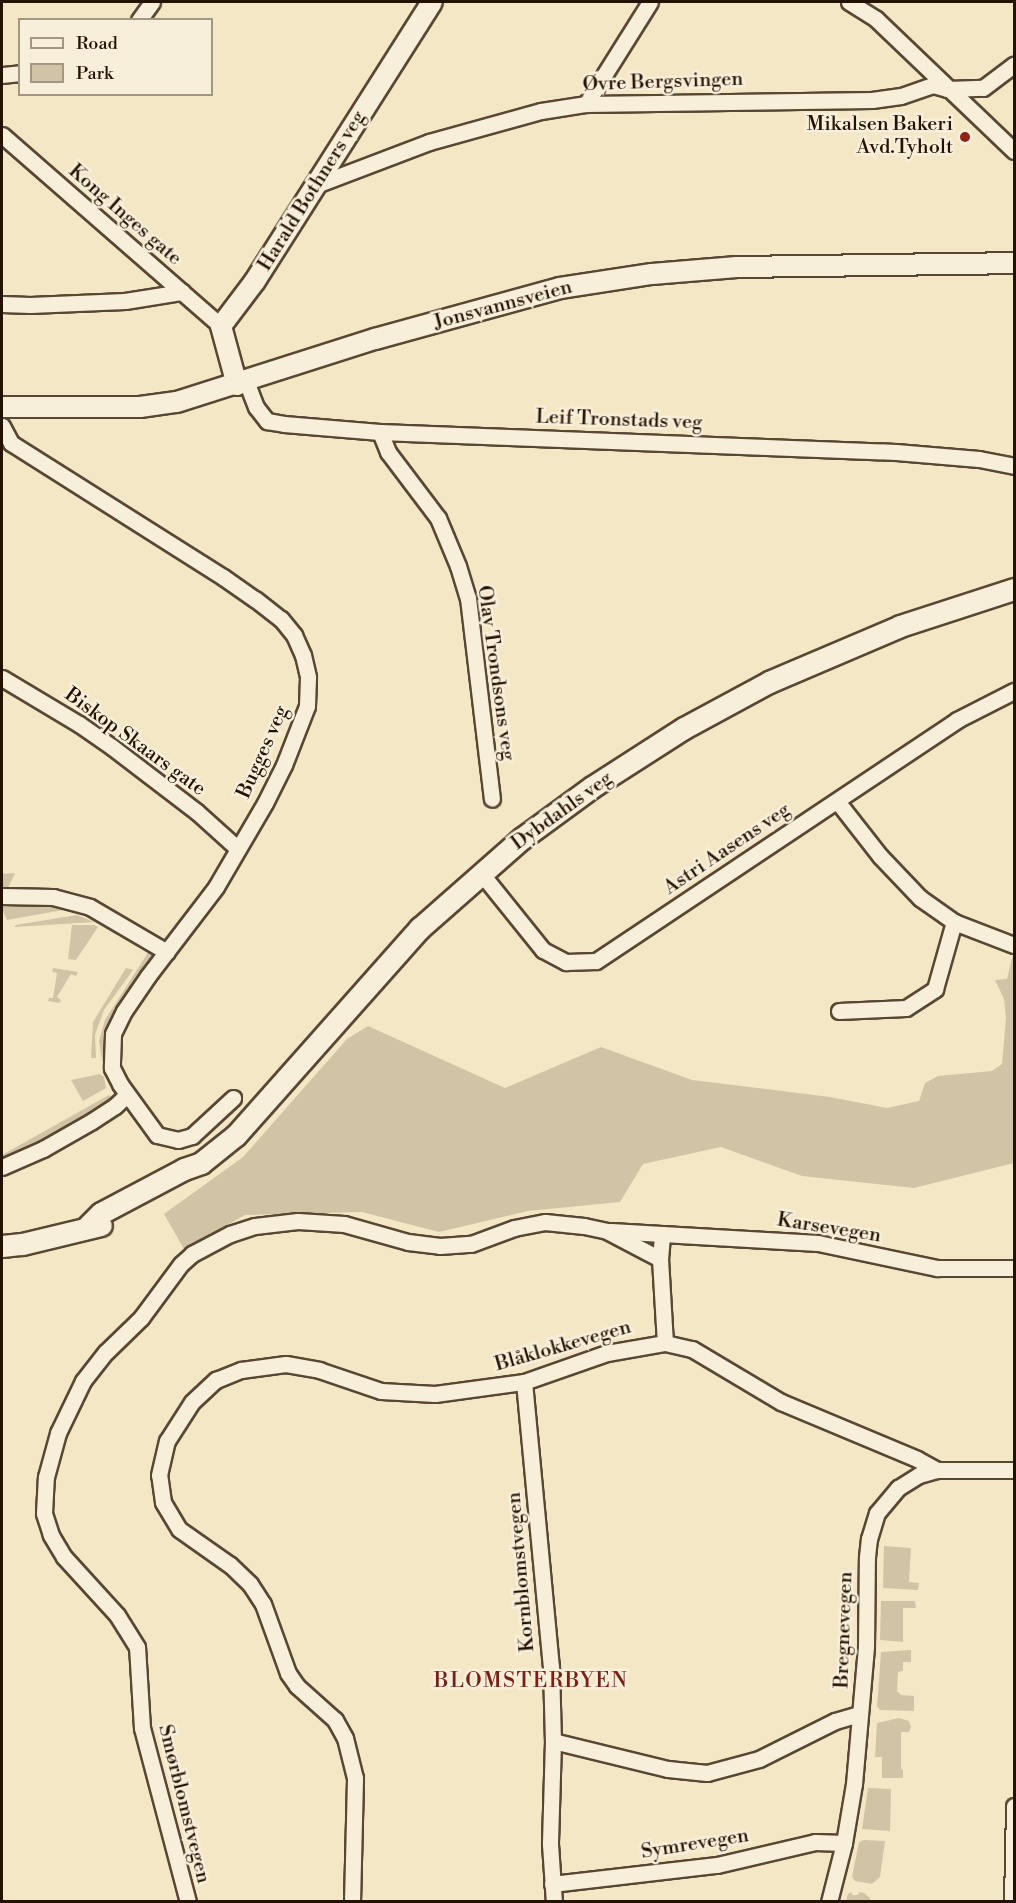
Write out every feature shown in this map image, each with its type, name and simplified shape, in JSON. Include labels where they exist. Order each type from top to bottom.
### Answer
[{"type":"main road","name":"Dybdahls veg","points":[[2,1246],[48,1238],[88,1226],[101,1213],[184,1169],[201,1163],[254,1118],[371,981],[420,928],[521,839],[592,787],[717,710],[769,682],[866,639],[939,612],[1014,590]]},
{"type":"street","points":[[140,18],[152,2]]},
{"type":"street","name":"Harald Bothners veg","points":[[221,326],[245,295],[432,2]]},
{"type":"street","points":[[586,104],[650,2]]},
{"type":"street","points":[[849,2],[876,19],[1014,151]]},
{"type":"street","name":"Øvre Bergsvingen","points":[[316,185],[429,142],[486,124],[586,104],[872,100],[901,96],[933,86],[948,89],[983,88],[1014,65]]},
{"type":"street","points":[[2,75],[18,73]]},
{"type":"street","name":"Kong Inges gate","points":[[2,135],[221,326]]},
{"type":"street","name":"Jonsvannsveien","points":[[2,407],[140,407],[177,402],[375,339],[560,288],[652,274],[737,267],[1014,263]]},
{"type":"street","points":[[2,304],[124,301],[182,292]]},
{"type":"street","points":[[221,326],[241,383]]},
{"type":"street","name":"Leif Tronstads veg","points":[[241,383],[267,421],[284,424],[380,432],[896,452],[979,459],[1014,466]]},
{"type":"street","name":"Bugges veg","points":[[2,426],[10,443],[223,577],[281,619],[294,635],[308,677],[307,706],[284,765],[265,803],[216,887],[124,1011],[113,1035],[112,1068],[127,1095],[157,1134],[178,1140],[192,1136],[233,1098]]},
{"type":"street","name":"Olav Trondsons veg","points":[[380,432],[388,452],[438,518],[458,566],[468,598],[492,799]]},
{"type":"street","name":"Biskop Skaars gate","points":[[2,678],[95,735],[188,805],[237,848]]},
{"type":"street","name":"Astri Aasens veg","points":[[481,873],[543,950],[566,962],[596,962],[957,720],[1014,691]]},
{"type":"street","points":[[837,801],[899,877],[920,898],[954,922],[1014,945]]},
{"type":"street","points":[[2,896],[53,897],[90,907],[167,952]]},
{"type":"street","points":[[839,1011],[906,1008],[935,989],[954,922]]},
{"type":"street","points":[[2,1167],[43,1149],[92,1121],[115,1107],[127,1095]]},
{"type":"street","name":"Smørblomstvegen","points":[[188,1902],[142,1728],[137,1647],[117,1616],[64,1557],[51,1535],[44,1513],[44,1492],[51,1456],[66,1413],[83,1381],[106,1352],[154,1303],[181,1264],[205,1246],[255,1226],[297,1221],[344,1224],[408,1242],[440,1246],[471,1244],[514,1228],[545,1222],[607,1231],[662,1234]]},
{"type":"street","name":"Smørblomstvegen","points":[[607,1231],[660,1259]]},
{"type":"street","points":[[662,1234],[660,1259],[665,1343]]},
{"type":"street","name":"Karsevegen","points":[[662,1234],[818,1243],[937,1268],[1014,1268]]},
{"type":"street","name":"Blåklokkevegen","points":[[352,1902],[355,1778],[345,1738],[335,1720],[297,1686],[288,1673],[263,1604],[250,1584],[230,1565],[186,1536],[174,1522],[163,1502],[160,1487],[162,1454],[181,1415],[216,1380],[253,1367],[286,1364],[301,1366],[381,1390],[406,1394],[456,1392],[524,1382],[607,1353],[665,1343],[692,1349],[781,1402],[917,1459],[937,1470]]},
{"type":"street","name":"Kornblomstvegen","points":[[524,1382],[551,1666],[553,1741],[550,1798],[554,1902]]},
{"type":"street","name":"Bregnevegen","points":[[829,1902],[844,1843],[854,1784],[867,1629],[867,1557],[872,1525],[883,1505],[898,1488],[919,1475],[937,1470],[1014,1470]]},
{"type":"street","points":[[553,1741],[668,1769],[707,1773],[759,1759],[835,1721],[860,1714]]},
{"type":"street","points":[[1012,1902],[1014,1806]]},
{"type":"street","name":"Symrevegen","points":[[552,1884],[717,1865],[815,1842],[844,1843]]},
{"type":"green space","points":[[15,873],[7,890],[2,890],[2,874]]},
{"type":"green space","points":[[2,901],[41,901],[69,909],[7,920],[2,909]]},
{"type":"green space","points":[[77,915],[94,922],[14,927],[16,925]]},
{"type":"green space","points":[[72,925],[98,927],[76,960],[68,959]]},
{"type":"green space","points":[[149,951],[152,951],[153,960],[112,1019],[107,1031],[106,1062],[102,1061],[99,1041],[105,1020]]},
{"type":"green space","points":[[1013,954],[1014,1163],[914,1188],[802,1176],[721,1147],[643,1164],[620,1202],[528,1211],[439,1232],[362,1212],[245,1215],[184,1249],[164,1214],[243,1157],[347,1039],[368,1026],[505,1088],[601,1047],[692,1080],[830,1097],[887,1108],[919,1101],[925,1083],[938,1076],[992,1071],[1002,1064],[1006,1018],[1004,999],[995,980],[1007,979]]},
{"type":"green space","points":[[53,968],[78,972],[76,976],[71,974],[57,997],[61,1000],[59,1003],[48,1001],[49,998],[53,998],[57,973],[52,972]]},
{"type":"green space","points":[[126,968],[133,970],[104,1010],[95,1035],[96,1058],[91,1058],[93,1022]]},
{"type":"green space","points":[[100,1074],[104,1077],[106,1088],[83,1101],[71,1080]]},
{"type":"green space","points":[[109,1095],[113,1098],[108,1106],[38,1147],[2,1161],[2,1155]]},
{"type":"green space","points":[[884,1546],[911,1548],[909,1582],[919,1583],[918,1590],[883,1588]]},
{"type":"green space","points":[[881,1601],[915,1601],[916,1608],[903,1608],[903,1642],[880,1640]]},
{"type":"green space","points":[[911,1650],[911,1662],[903,1662],[903,1671],[898,1672],[897,1691],[901,1695],[914,1696],[914,1711],[880,1710],[877,1706],[881,1652]]},
{"type":"green space","points":[[899,1718],[909,1721],[911,1727],[909,1732],[901,1732],[903,1778],[882,1778],[882,1757],[875,1757],[877,1723]]},
{"type":"green space","points":[[868,1788],[891,1789],[890,1831],[862,1829]]},
{"type":"green space","points":[[864,1840],[885,1841],[880,1877],[872,1884],[855,1881],[852,1877],[859,1842]]},
{"type":"green space","points":[[852,1892],[852,1895],[858,1895],[859,1892],[864,1893],[870,1901],[846,1901],[848,1894]]},
{"type":"place","name":"Mikalsen Bakeri Avd.Tyholt","points":[[965,137]]},
{"type":"district","name":"BLOMSTERBYEN","points":[[531,1681]]}]
